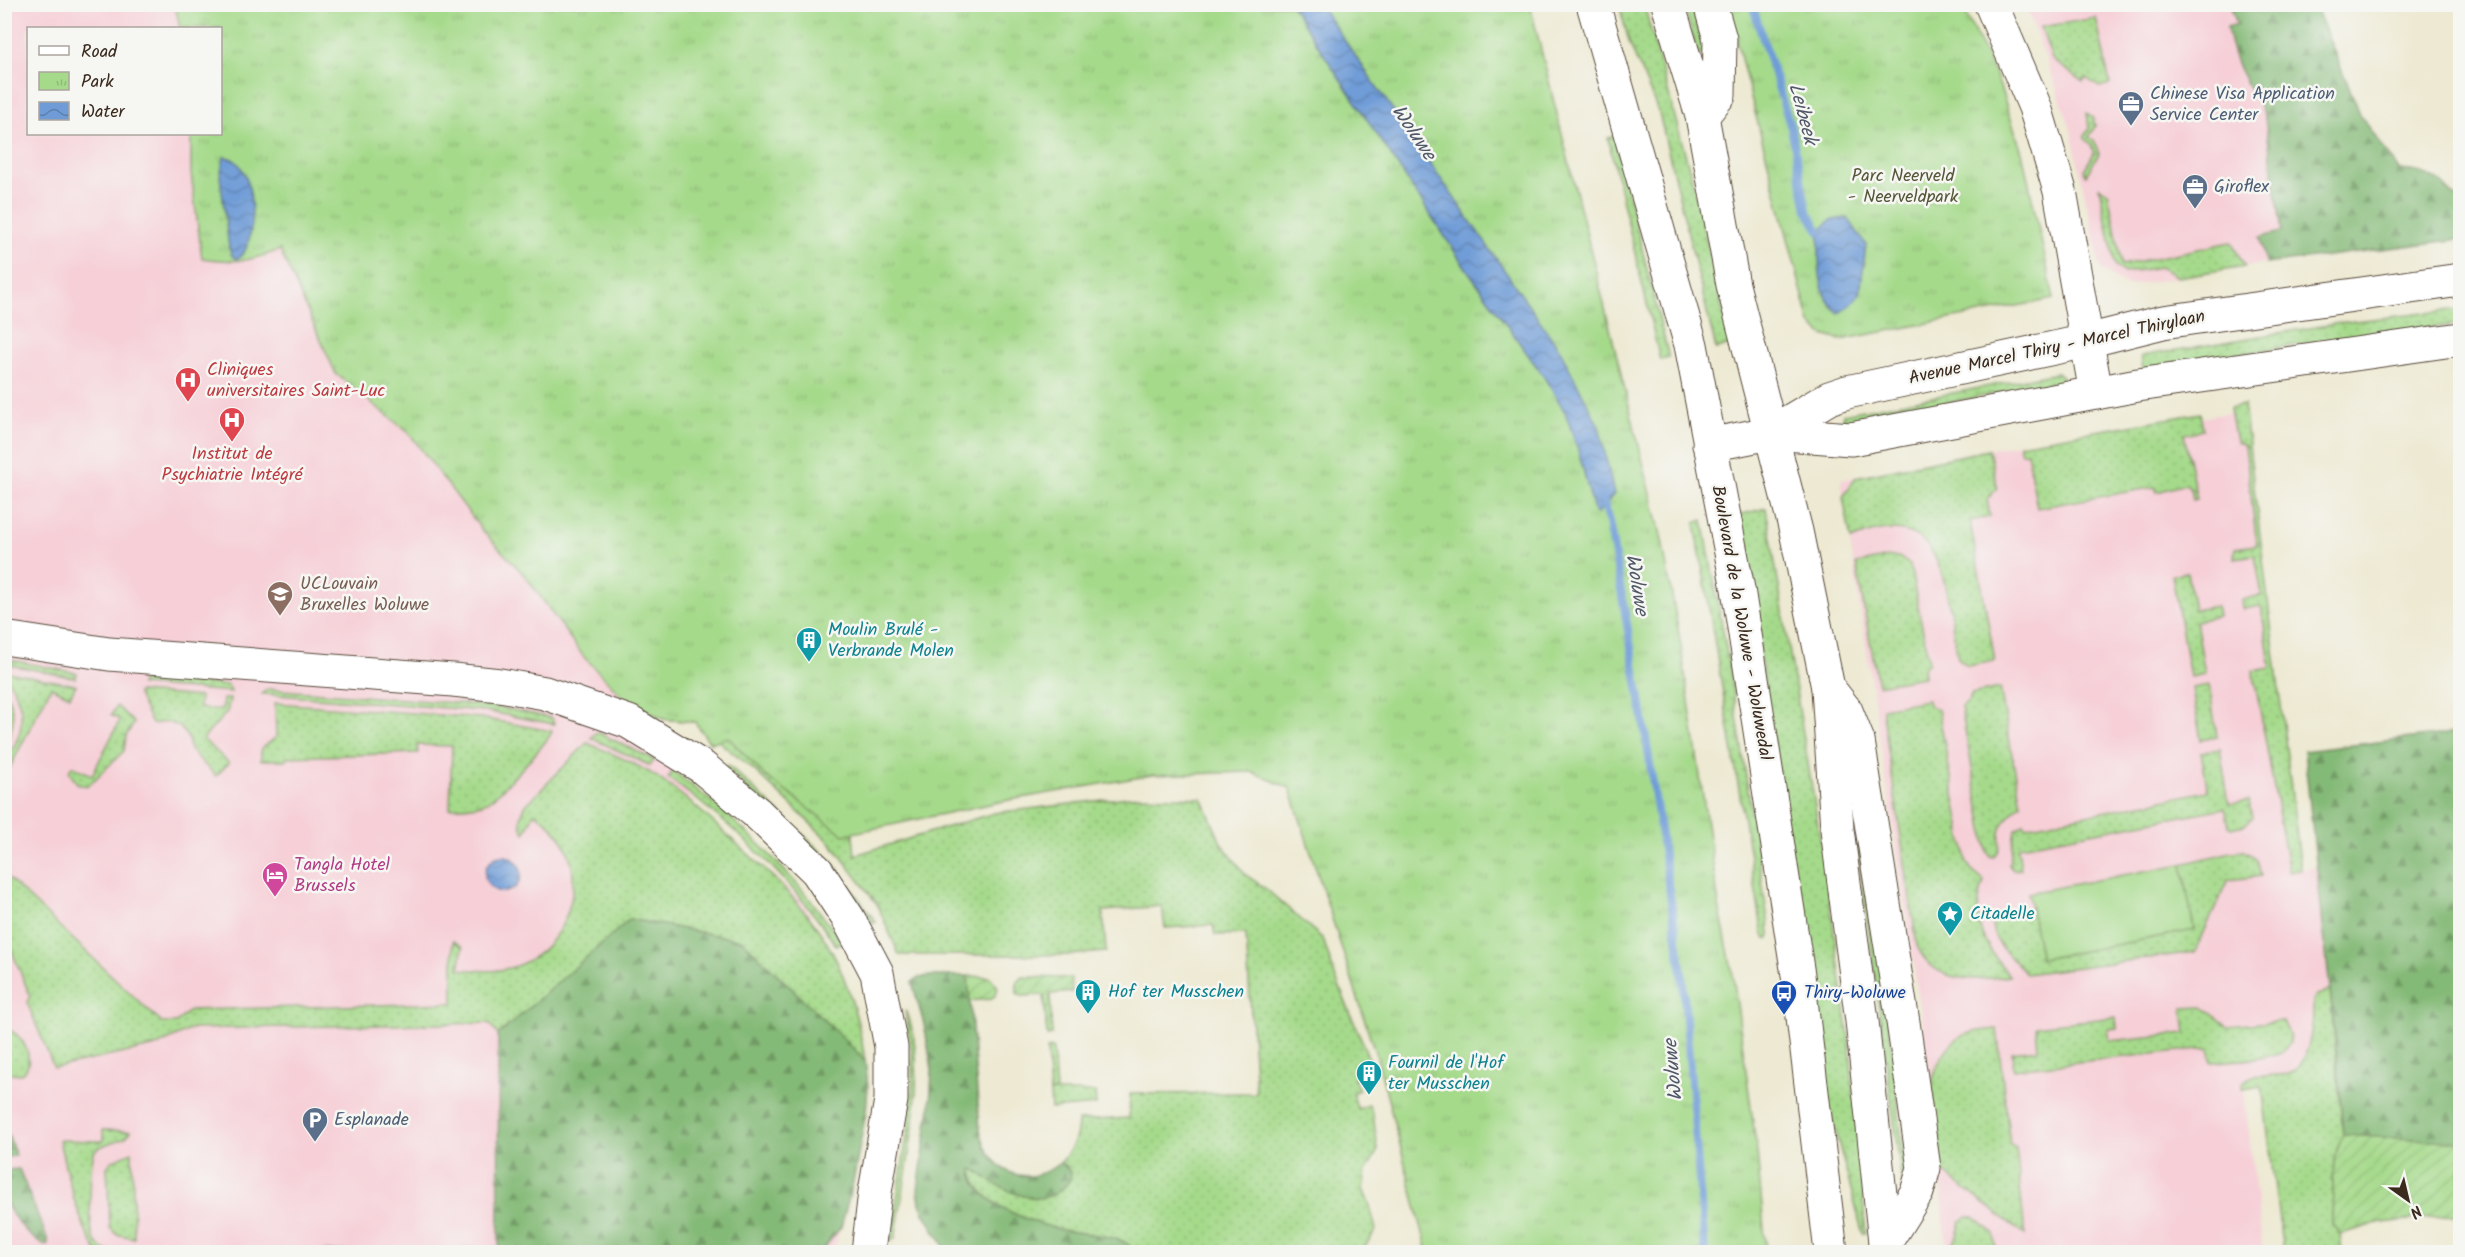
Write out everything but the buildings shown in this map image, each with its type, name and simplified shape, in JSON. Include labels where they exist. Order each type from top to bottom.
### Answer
[{"type":"main road","name":"Boulevard de la Woluwe - Woluwedal","points":[[1593,4],[1691,345],[1738,589],[1798,975],[1831,1252]]},
{"type":"main road","points":[[1668,4],[1702,116],[1733,285],[1796,531],[1828,688],[1837,829],[1862,1021],[1885,1248]]},
{"type":"main road","points":[[1702,116],[1719,95],[1720,39],[1710,4]]},
{"type":"main road","points":[[1991,4],[2035,107],[2060,191],[2096,393]]},
{"type":"main road","name":"Avenue Marcel Thiry - Marcel Thirylaan","points":[[1770,433],[1829,398],[1847,392],[2087,341],[2163,322],[2460,280]]},
{"type":"main road","name":"Avenue Marcel Thiry - Marcel Thirylaan","points":[[1709,445],[1770,433],[1851,438],[2211,373],[2460,339]]},
{"type":"main road","points":[[4,638],[108,654],[453,680],[534,691],[582,704],[629,722],[702,767],[758,814],[817,871],[848,918],[877,973],[891,1047],[891,1100],[867,1252]]},
{"type":"main road","points":[[1828,688],[1846,711],[1858,741],[1902,1010],[1924,1168],[1917,1192],[1885,1248]]},
{"type":"shaded area","name":"UCLouvain Bruxelles Woluwe","points":[[5,5],[175,5],[180,27],[27,27],[27,135],[191,135],[191,173],[202,258],[260,259],[280,249],[336,374],[409,433],[482,530],[527,578],[583,656],[625,699],[695,805],[802,902],[820,932],[852,998],[859,1024],[868,1087],[863,1130],[834,1252],[5,1252]]},
{"type":"shaded area","points":[[2026,5],[2282,5],[2350,253],[2245,266],[2127,286],[2101,270],[2070,126]]},
{"type":"shaded area","points":[[2244,405],[2301,869],[2316,867],[2330,989],[2313,1001],[2309,1045],[2297,1068],[2288,1074],[2249,1077],[2243,1083],[2263,1252],[1947,1252],[1932,1086],[1841,480],[2032,441],[2200,413],[2201,418],[2231,413],[2230,408]]},
{"type":"green space","points":[[175,5],[1530,5],[1661,535],[1680,640],[1719,906],[1733,975],[1757,1152],[1766,1252],[1428,1252],[1378,1061],[1290,788],[1252,772],[1152,775],[1004,801],[844,835],[764,775],[728,737],[710,743],[695,722],[663,719],[625,699],[583,656],[527,578],[482,530],[409,433],[336,374],[280,250],[242,260],[224,261],[202,258],[191,173],[191,135],[222,135],[222,27],[180,27]]},
{"type":"green space","points":[[764,5],[855,855],[994,813],[1137,796],[1202,798],[1221,843],[1246,875],[1265,888],[1323,939],[1335,976],[1374,1071],[1354,1079],[1359,1090],[1352,1093],[1358,1109],[1369,1105],[1373,1115],[1378,1150],[1366,1171],[1363,1189],[1376,1230],[1361,1252],[1136,1252],[1120,1240],[1057,1229],[1018,1216],[1004,1209],[981,1191],[975,1180],[972,1168],[978,1170],[986,1178],[1024,1196],[1068,1167],[1060,1163],[1073,1144],[1078,1121],[1129,1118],[1130,1094],[1256,1093],[1246,934],[1215,935],[1213,925],[1165,928],[1162,906],[1103,911],[1106,952],[1069,955],[899,955],[877,904],[831,843],[755,771],[695,722],[663,719]]},
{"type":"green space","points":[[1619,5],[1644,5],[1691,175],[1731,345],[1716,349],[1659,113],[1630,45]]},
{"type":"green space","points":[[1684,5],[1691,5],[1704,50],[1702,54],[1698,55]]},
{"type":"green space","name":"Parc Neerveld - Neerveldpark","points":[[1727,5],[1961,5],[1997,78],[2022,152],[2054,299],[1840,340],[1823,335],[1810,323]]},
{"type":"green space","points":[[2230,5],[2315,5],[2361,116],[2399,170],[2428,175],[2460,198],[2460,239],[2266,264],[2260,237],[2282,232],[2265,118],[2236,61],[2227,27],[2237,24]]},
{"type":"green space","points":[[2096,18],[2110,84],[2099,87],[2086,78],[2083,82],[2052,59],[2041,27]]},
{"type":"green space","points":[[2087,113],[2093,117],[2095,126],[2089,137],[2094,141],[2099,154],[2086,175],[2084,170],[2094,153],[2084,137],[2089,129]]},
{"type":"green space","points":[[1614,136],[1669,358],[1660,360],[1608,138]]},
{"type":"green space","points":[[2099,187],[2108,192],[2122,265],[2231,242],[2245,266],[2178,277],[2160,267],[2124,273],[2115,265]]},
{"type":"green space","points":[[2460,309],[2460,324],[2334,339],[2143,369],[2141,356],[2346,322]]},
{"type":"green space","points":[[2057,373],[2062,376],[2058,382],[1844,422],[1843,414]]},
{"type":"green space","points":[[2244,405],[2301,870],[2289,872],[2253,671],[2271,668],[2261,606],[2243,609],[2242,600],[2262,595],[2255,555],[2234,558],[2235,548],[2257,545],[2245,446],[2236,442],[2230,408]]},
{"type":"green space","points":[[2200,413],[2203,430],[2184,434],[2197,499],[2193,500],[2191,488],[2185,484],[2157,492],[2155,487],[2037,508],[2027,452],[2021,453],[2019,444]]},
{"type":"green space","points":[[1989,450],[1997,485],[1997,489],[1987,499],[1990,517],[1970,521],[1995,661],[1968,666],[1958,658],[1944,580],[1936,558],[1924,542],[1906,532],[1883,531],[1851,540],[1843,497],[1856,477]]},
{"type":"green space","points":[[1766,508],[1824,861],[1849,1038],[1866,1234],[1863,1234],[1828,1104],[1739,515]]},
{"type":"green space","points":[[1703,520],[1729,664],[1770,934],[1766,939],[1763,935],[1695,523]]},
{"type":"green space","points":[[1899,557],[1910,565],[1929,662],[1923,669],[1924,677],[1878,685],[1856,564]]},
{"type":"green space","points":[[2187,572],[2194,610],[2216,606],[2218,616],[2196,621],[2205,674],[2190,677],[2172,575]]},
{"type":"green space","points":[[11,660],[77,673],[76,678],[10,665]]},
{"type":"green space","points":[[8,672],[76,685],[70,696],[51,687],[5,777],[4,759],[18,737],[21,720],[19,703],[7,679]]},
{"type":"green space","points":[[141,679],[228,685],[231,692],[141,685]]},
{"type":"green space","points":[[2209,685],[2217,737],[2201,740],[2192,688]]},
{"type":"green space","points":[[2000,688],[2021,804],[2003,825],[1999,849],[1994,857],[1990,856],[1987,851],[1961,707],[1968,702],[1972,694]]},
{"type":"green space","points":[[267,689],[503,708],[552,718],[554,724],[485,711],[262,694]]},
{"type":"green space","points":[[4,691],[11,704],[13,718],[5,745]]},
{"type":"green space","points":[[137,693],[200,697],[199,708],[222,710],[223,699],[230,699],[227,712],[203,739],[229,763],[216,776],[190,750],[188,738],[179,726],[167,722],[152,724]]},
{"type":"green space","points":[[1927,700],[1930,706],[1938,709],[1967,863],[1972,871],[1984,881],[1978,909],[1982,933],[1993,954],[2010,976],[1983,979],[1957,978],[1934,968],[1917,946],[1882,708]]},
{"type":"green space","points":[[275,703],[480,718],[552,731],[533,756],[487,802],[450,808],[452,746],[417,745],[418,753],[287,757],[286,760],[261,760],[261,749],[276,737]]},
{"type":"green space","points":[[117,706],[134,723],[126,736],[124,751],[89,785],[79,784],[69,772],[72,766],[92,775],[120,720],[111,715]]},
{"type":"green space","points":[[597,732],[655,760],[649,765],[591,738]]},
{"type":"green space","points":[[2460,732],[2460,1142],[2343,1135],[2337,1054],[2304,751]]},
{"type":"green space","points":[[1844,741],[1882,956],[1905,1171],[1905,1182],[1902,1183]]},
{"type":"green space","points":[[587,743],[640,767],[677,792],[758,863],[801,907],[820,932],[844,977],[855,1010],[865,1060],[742,940],[630,919],[498,1035],[489,1023],[191,1029],[157,1046],[54,1068],[27,1002],[30,996],[5,934],[4,863],[7,866],[7,877],[162,1023],[176,1023],[190,1010],[453,1003],[453,941],[463,947],[459,969],[499,970],[529,960],[549,944],[563,923],[571,900],[573,875],[568,851],[555,830],[534,813],[525,833],[521,826],[521,819],[526,805]]},
{"type":"green space","points":[[2220,749],[2229,804],[2249,801],[2252,818],[2244,825],[2232,828],[2229,826],[2225,808],[2021,846],[2018,848],[2021,869],[2013,870],[2009,865],[2015,830],[2024,823],[2026,827],[2208,791],[2201,752]]},
{"type":"green space","points":[[728,765],[829,859],[876,922],[872,924],[842,881],[726,768]]},
{"type":"green space","points":[[673,771],[742,828],[786,872],[825,918],[841,942],[836,945],[780,875],[737,833],[668,778]]},
{"type":"green space","points":[[2244,851],[2256,859],[2261,876],[2228,880],[2195,952],[2026,974],[2001,946],[1993,930],[1992,922],[1995,915],[2031,908],[2041,959],[2194,930],[2182,864]]},
{"type":"green space","points":[[2182,864],[2194,930],[2041,959],[2028,893]]},
{"type":"green space","points":[[630,919],[742,940],[865,1060],[868,1087],[866,1112],[853,1182],[841,1227],[821,1252],[305,1252],[499,1248],[498,1035]]},
{"type":"green space","points":[[968,976],[980,1130],[992,1157],[1010,1172],[1022,1175],[1034,1175],[1047,1171],[1060,1163],[1071,1172],[1068,1183],[1059,1191],[1051,1196],[1033,1198],[1004,1189],[972,1169],[974,1181],[981,1191],[1004,1209],[1019,1216],[1058,1229],[1120,1240],[1136,1252],[947,1251],[924,1213],[918,1189],[930,1107],[932,1069],[924,1024],[912,982],[918,978]]},
{"type":"green space","points":[[968,976],[990,977],[998,987],[996,995],[990,999],[970,1001]]},
{"type":"green space","points":[[1023,977],[1071,978],[1072,992],[1050,994],[1052,1035],[1047,1036],[1044,995],[1022,996],[1017,993],[1017,983]]},
{"type":"green space","points":[[2330,989],[2343,1135],[2334,1158],[2332,1224],[2340,1234],[2342,1252],[2283,1252],[2262,1086],[2242,1089],[2243,1083],[2252,1077],[2283,1075],[2295,1070],[2306,1053],[2309,1042],[2313,1001]]},
{"type":"green space","points":[[2203,1007],[2228,1026],[2283,1021],[2290,1039],[2288,1046],[2281,1052],[2270,1056],[2244,1060],[2211,1062],[2210,1051],[2207,1048],[2014,1069],[2012,1052],[2038,1049],[2036,1026],[2116,1017],[2117,1028],[2108,1029],[2110,1041],[2186,1033],[2183,1008]]},
{"type":"green space","points":[[905,1010],[913,1032],[916,1059],[914,1122],[895,1238],[890,1242],[910,1118],[912,1088],[912,1055]]},
{"type":"green space","points":[[1997,1029],[2010,1145],[2016,1148],[2025,1235],[1941,1170],[1932,1086],[1936,1069],[1949,1047],[1960,1037],[1973,1032]]},
{"type":"green space","points":[[5,1031],[18,1036],[26,1049],[28,1063],[21,1074],[10,1073],[5,1062]]},
{"type":"green space","points":[[1053,1048],[1056,1092],[1050,1092],[1047,1049]]},
{"type":"green space","points":[[1050,1092],[1095,1092],[1096,1105],[1051,1109]]},
{"type":"green space","points":[[5,1127],[16,1156],[5,1157]]},
{"type":"green space","points":[[103,1130],[131,1131],[124,1138],[99,1148],[93,1157],[90,1192],[93,1236],[101,1247],[109,1252],[97,1252],[78,1211],[59,1140],[103,1141]]},
{"type":"green space","points":[[2343,1135],[2460,1142],[2460,1214],[2382,1223],[2340,1234],[2332,1224],[2334,1158]]},
{"type":"green space","points":[[132,1152],[134,1238],[116,1234],[110,1228],[107,1167],[113,1160]]},
{"type":"green space","points":[[19,1169],[48,1245],[31,1236],[18,1222],[6,1203],[5,1170]]},
{"type":"green space","points":[[1967,1217],[1974,1217],[1994,1234],[1996,1252],[1950,1252],[1961,1221]]},
{"type":"water","points":[[1291,5],[1320,5],[1560,350],[1599,426],[1614,494],[1597,514],[1594,512],[1578,450],[1565,412],[1544,377],[1463,264]]},
{"type":"water","points":[[224,157],[235,161],[243,172],[249,187],[252,205],[249,239],[244,252],[237,259],[232,256],[229,248],[220,176]]},
{"type":"water","points":[[1848,218],[1866,245],[1860,294],[1851,305],[1839,313],[1831,306],[1822,287],[1819,231],[1831,220]]},
{"type":"water","points":[[503,856],[516,861],[521,874],[516,887],[503,892],[490,887],[485,874],[490,861]]},
{"type":"waterway","name":"Leibeek","points":[[1752,4],[1791,128],[1807,210],[1819,231]]},
{"type":"waterway","name":"Woluwe","points":[[1602,495],[1609,522],[1639,693],[1682,972],[1705,1252]]},
{"type":"place","name":"Chinese Visa Application Service Center","points":[[2131,127]]},
{"type":"place","name":"Giroflex","points":[[2195,210]]},
{"type":"place","name":"Cliniques universitaires Saint-Luc","points":[[188,403]]},
{"type":"place","name":"Institut de Psychiatrie Intégré","points":[[232,443]]},
{"type":"place","name":"UCLouvain Bruxelles Woluwe","points":[[280,617]]},
{"type":"place","name":"Moulin Brulé - Verbrande Molen","points":[[809,663]]},
{"type":"place","name":"Tangla Hotel Brussels","points":[[275,898]]},
{"type":"place","name":"Citadelle","points":[[1950,937]]},
{"type":"place","name":"Hof ter Musschen","points":[[1088,1015]]},
{"type":"place","name":"Thiry-Woluwe","points":[[1784,1016]]},
{"type":"place","name":"Fournil de l'Hof ter Musschen","points":[[1369,1096]]},
{"type":"place","name":"Esplanade","points":[[315,1143]]}]
